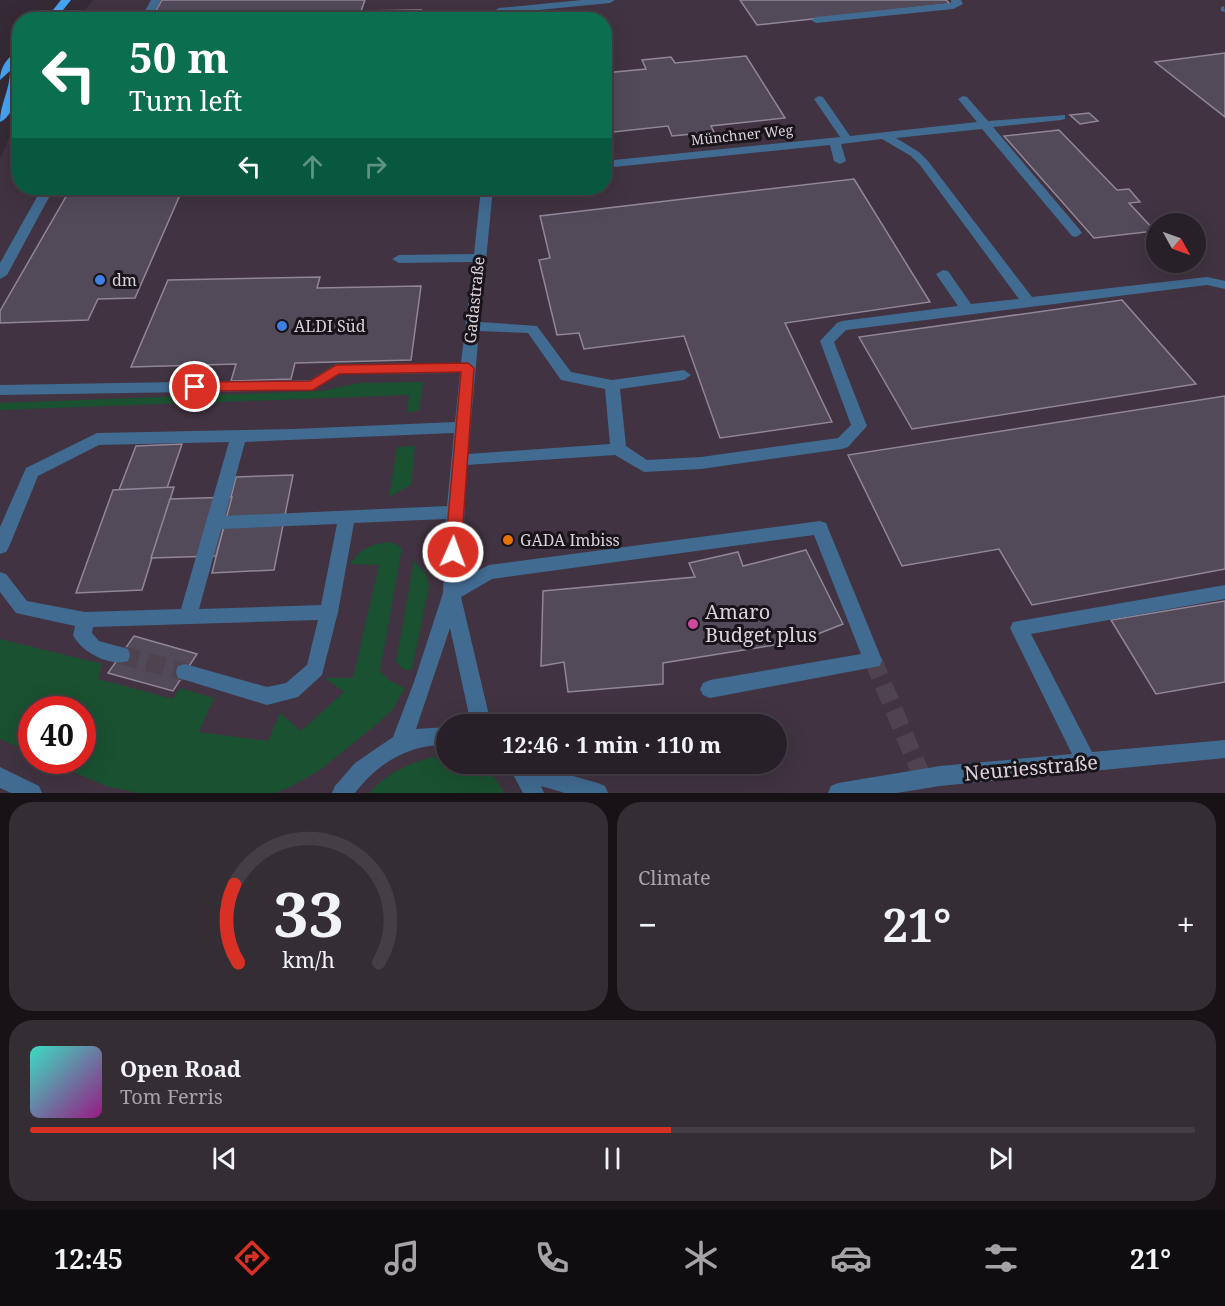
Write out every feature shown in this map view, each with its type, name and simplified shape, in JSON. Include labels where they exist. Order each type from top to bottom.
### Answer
[{"type":"main road","points":[[56,12],[66,0]]},
{"type":"main road","points":[[0,77],[12,62]]},
{"type":"main road","points":[[0,119],[12,93]]},
{"type":"street","points":[[521,12],[610,0]]},
{"type":"street","points":[[816,20],[953,6],[958,4],[956,0]]},
{"type":"street","points":[[819,99],[847,139]]},
{"type":"street","points":[[963,99],[1076,234]]},
{"type":"street","name":"Münchner Weg","points":[[612,164],[1061,117]]},
{"type":"street","points":[[883,135],[915,154],[924,163],[1028,302]]},
{"type":"street","points":[[834,140],[840,161]]},
{"type":"street","points":[[0,275],[44,195]]},
{"type":"street","name":"Gadastraße","points":[[479,714],[452,592],[455,512],[462,427],[486,195]]},
{"type":"street","points":[[399,259],[478,258]]},
{"type":"street","points":[[943,274],[967,309]]},
{"type":"street","points":[[460,460],[618,449],[644,466],[701,463],[842,443],[859,426],[827,341],[842,326],[1206,281],[1225,285]]},
{"type":"street","points":[[472,326],[532,329],[566,376],[612,385],[684,375]]},
{"type":"street","points":[[0,390],[313,386],[336,369],[468,368]]},
{"type":"street","points":[[612,385],[618,449]]},
{"type":"street","points":[[0,547],[32,472],[97,439],[462,427]]},
{"type":"street","points":[[188,616],[239,435]]},
{"type":"street","points":[[214,523],[455,512]]},
{"type":"street","points":[[185,672],[267,696],[291,691],[315,669],[329,612],[347,516]]},
{"type":"street","points":[[452,592],[489,572],[820,528],[873,660],[710,689]]},
{"type":"street","points":[[0,579],[22,608],[86,620],[329,612]]},
{"type":"street","name":"Gadastraße","points":[[401,743],[424,682],[452,592]]},
{"type":"street","points":[[1086,762],[1019,628],[1225,592]]},
{"type":"street","points":[[86,620],[82,635],[93,647],[121,655]]},
{"type":"street","points":[[342,793],[375,759],[401,743],[436,734]]},
{"type":"street","name":"Neuriesstraße","points":[[838,793],[940,776],[1225,749]]},
{"type":"street","points":[[523,774],[534,793]]},
{"type":"street","points":[[540,774],[598,793]]},
{"type":"street","points":[[0,777],[32,793]]},
{"type":"shaded area","points":[[93,0],[1225,0],[1225,793],[0,793],[0,158],[12,132],[12,195],[612,195],[612,12],[84,12]]},
{"type":"green space","points":[[423,382],[419,410],[407,413],[409,395],[0,410],[0,403],[322,391],[359,383]]},
{"type":"green space","points":[[415,446],[411,485],[389,497],[397,447]]},
{"type":"green space","points":[[392,542],[402,548],[380,671],[390,681],[405,688],[392,710],[377,724],[320,770],[292,786],[275,793],[138,793],[106,786],[78,774],[96,774],[96,696],[18,696],[18,747],[0,739],[0,639],[102,664],[98,679],[173,699],[180,688],[214,698],[199,732],[268,741],[280,713],[301,731],[344,692],[325,678],[353,678],[379,565],[350,564],[368,547]]},
{"type":"green space","points":[[414,561],[426,574],[429,586],[412,670],[404,670],[396,662]]},
{"type":"green space","points":[[436,757],[436,774],[489,774],[504,793],[369,793],[398,770]]},
{"type":"building","points":[[162,0],[365,0],[361,11],[421,10],[421,12],[155,12]]},
{"type":"building","points":[[740,0],[946,0],[950,4],[757,25]]},
{"type":"building","points":[[1225,53],[1225,117],[1155,62]]},
{"type":"building","points":[[746,56],[785,118],[711,126],[714,132],[672,136],[668,126],[612,132],[612,72],[646,69],[642,60],[671,57],[675,63]]},
{"type":"building","points":[[1089,113],[1098,121],[1080,124],[1070,115]]},
{"type":"building","points":[[1059,130],[1117,190],[1129,189],[1140,202],[1129,203],[1146,221],[1146,232],[1094,238],[1004,136]]},
{"type":"building","points":[[854,179],[930,302],[785,323],[832,422],[720,438],[684,336],[584,349],[579,333],[557,335],[539,260],[550,258],[540,216]]},
{"type":"building","points":[[67,195],[180,195],[135,298],[98,299],[88,320],[0,323],[0,311]]},
{"type":"building","name":"ALDI Süd","points":[[320,277],[317,288],[421,286],[411,360],[295,363],[291,379],[231,381],[236,364],[131,367],[168,280]]},
{"type":"building","points":[[1122,300],[1196,384],[912,429],[859,337]]},
{"type":"building","points":[[1225,396],[1225,569],[1032,605],[999,549],[902,566],[848,455]]},
{"type":"building","points":[[182,444],[167,488],[119,490],[136,446]]},
{"type":"building","points":[[293,475],[274,570],[212,573],[236,477]]},
{"type":"building","points":[[174,487],[142,590],[76,593],[113,490]]},
{"type":"building","points":[[232,497],[216,556],[151,558],[170,499]]},
{"type":"building","points":[[806,550],[843,624],[800,641],[663,663],[663,684],[568,692],[564,662],[541,666],[543,591],[695,577],[689,563],[738,552],[743,566]]},
{"type":"building","points":[[1225,601],[1225,682],[1156,694],[1111,620]]},
{"type":"building","points":[[134,636],[197,654],[173,691],[108,673]]},
{"type":"tunnel","points":[[121,655],[185,672]]},
{"type":"tunnel","points":[[873,660],[923,779]]},
{"type":"place","name":"dm","points":[[100,280]]},
{"type":"place","name":"ALDI Süd","points":[[282,326]]},
{"type":"place","name":"GADA Imbiss","points":[[508,540]]},
{"type":"place","name":"Amaro Budget plus","points":[[693,624]]},
{"type":"route","points":[[195,387],[313,386],[336,369],[468,368],[453,552]]}]
